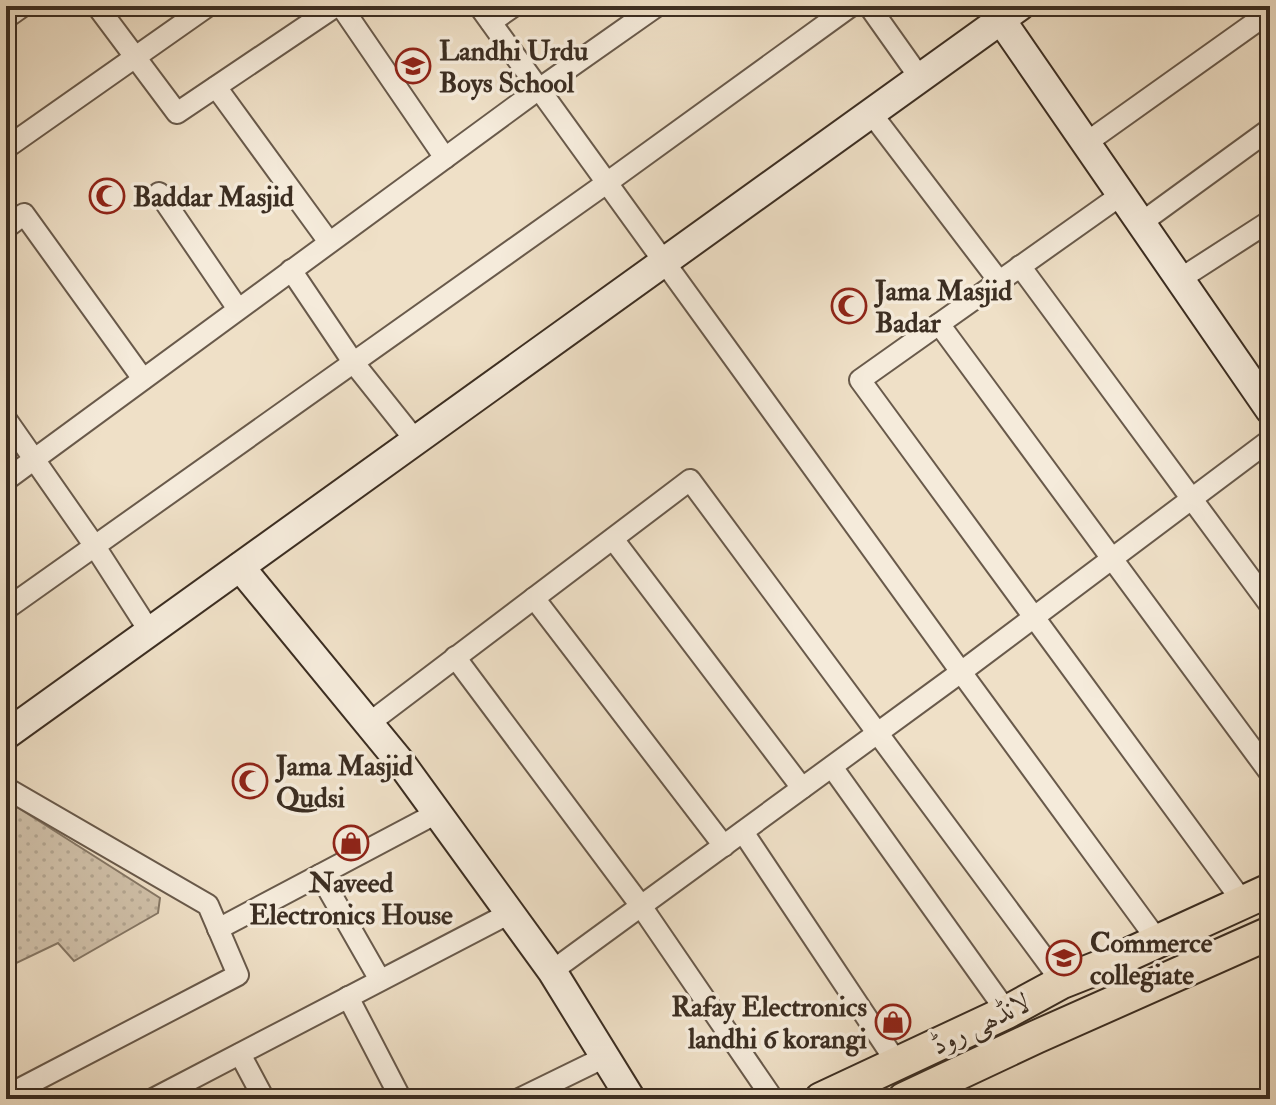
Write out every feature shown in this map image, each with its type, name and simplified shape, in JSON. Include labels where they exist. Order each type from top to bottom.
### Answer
[{"type":"main road","name":"لانڈھی روڈ","points":[[821,1099],[1007,1012],[1062,982],[1257,896]]},
{"type":"main road","name":"لانڈھی روڈ","points":[[904,1099],[1270,933]]},
{"type":"street","points":[[6,18],[23,6]]},
{"type":"street","points":[[97,6],[177,113],[338,6],[445,158]]},
{"type":"street","points":[[6,148],[208,6]]},
{"type":"street","points":[[514,6],[485,14],[1158,941]]},
{"type":"street","points":[[6,480],[657,6]]},
{"type":"street","points":[[6,609],[851,6]]},
{"type":"street","points":[[869,6],[920,78]]},
{"type":"street","points":[[1086,143],[1270,12]]},
{"type":"street","points":[[6,735],[1011,13],[1086,143],[1270,410]]},
{"type":"street","points":[[216,87],[329,242]]},
{"type":"street","points":[[871,113],[999,281]]},
{"type":"street","points":[[1141,223],[1270,129]]},
{"type":"street","points":[[159,193],[238,309]]},
{"type":"street","points":[[1121,195],[860,380],[1034,616],[1257,896]]},
{"type":"street","points":[[6,228],[24,214],[143,379]]},
{"type":"street","points":[[1180,279],[1270,221]]},
{"type":"street","points":[[1020,266],[1270,605]]},
{"type":"street","points":[[291,270],[353,362],[416,441]]},
{"type":"street","points":[[939,324],[1270,773]]},
{"type":"street","points":[[6,419],[150,632]]},
{"type":"street","points":[[552,971],[961,672],[1270,440]]},
{"type":"street","points":[[368,724],[690,480],[1062,982]]},
{"type":"street","points":[[613,539],[802,788]]},
{"type":"street","points":[[240,567],[401,763],[552,971],[631,1099]]},
{"type":"street","points":[[534,598],[724,846]]},
{"type":"street","points":[[455,657],[641,906],[773,1099]]},
{"type":"street","points":[[832,767],[1007,1012]]},
{"type":"street","points":[[6,788],[208,905],[238,975],[6,1096]]},
{"type":"street","points":[[218,929],[437,813]]},
{"type":"street","points":[[743,832],[897,1063]]},
{"type":"street","points":[[320,875],[380,980]]},
{"type":"street","points":[[153,1099],[510,913]]},
{"type":"street","points":[[348,997],[401,1099]]},
{"type":"street","points":[[240,1054],[264,1099]]},
{"type":"street","points":[[519,1099],[605,1057]]},
{"type":"shaded area","points":[[6,800],[160,898],[158,913],[74,961],[58,943],[6,968]]},
{"type":"place","name":"Landhi Urdu Boys School","points":[[413,66]]},
{"type":"place","name":"Baddar Masjid","points":[[107,196]]},
{"type":"place","name":"Jama Masjid Badar","points":[[849,306]]},
{"type":"place","name":"Jama Masjid Qudsi","points":[[250,781]]},
{"type":"place","name":"Naveed Electronics House","points":[[351,843]]},
{"type":"place","name":"Commerce collegiate","points":[[1064,958]]},
{"type":"place","name":"Rafay Electronics landhi 6 korangi","points":[[893,1022]]}]
